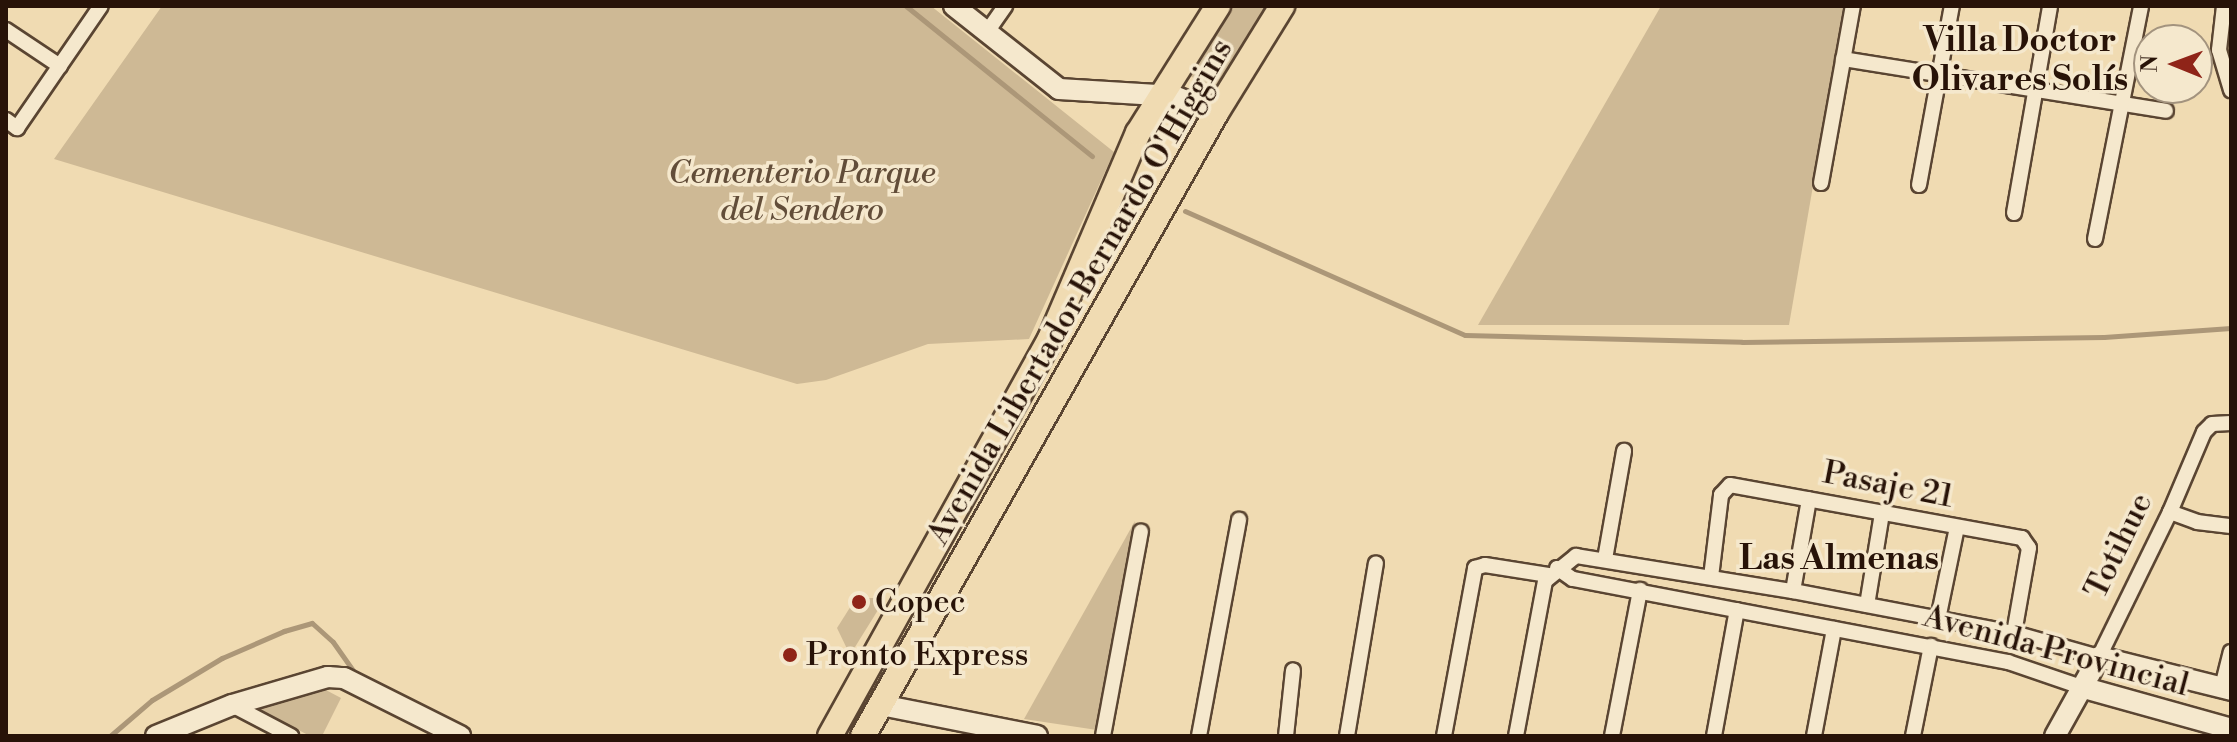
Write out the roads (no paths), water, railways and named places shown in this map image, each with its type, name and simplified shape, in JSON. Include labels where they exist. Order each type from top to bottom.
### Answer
[{"type":"main road","name":"Avenida Libertador Bernardo O'Higgins","points":[[830,736],[1050,339],[1138,133],[1218,6]]},
{"type":"main road","name":"Avenida Libertador Bernardo O'Higgins","points":[[863,736],[1216,113],[1282,6]]},
{"type":"street","points":[[12,124],[60,66],[101,6]]},
{"type":"street","points":[[954,6],[1059,89],[1161,96],[1190,101],[1216,113]]},
{"type":"street","points":[[987,32],[1005,6]]},
{"type":"street","points":[[1821,183],[1853,6]]},
{"type":"street","points":[[1919,185],[1952,6]]},
{"type":"street","points":[[2014,213],[2050,6]]},
{"type":"street","points":[[2095,239],[2141,6]]},
{"type":"street","points":[[2224,6],[2219,50],[2231,90]]},
{"type":"street","points":[[6,30],[60,66]]},
{"type":"street","points":[[1843,59],[2166,111]]},
{"type":"street","name":"Totihue","points":[[2055,736],[2099,657],[2170,512],[2204,432],[2212,424],[2231,423]]},
{"type":"street","points":[[1605,559],[1624,451]]},
{"type":"street","name":"Pasaje 21","points":[[1711,577],[1721,495],[1730,485],[2022,538],[2029,548],[2014,633]]},
{"type":"street","points":[[1793,591],[1809,499]]},
{"type":"street","points":[[2170,512],[2197,522],[2231,526]]},
{"type":"street","points":[[1867,605],[1882,513]]},
{"type":"street","points":[[1199,736],[1239,520]]},
{"type":"street","points":[[1938,619],[1957,527]]},
{"type":"street","points":[[1103,736],[1141,531]]},
{"type":"street","name":"Avenida Provincial","points":[[1552,571],[1576,556],[1793,591],[2014,633],[2226,689]]},
{"type":"street","points":[[1347,736],[1376,563]]},
{"type":"street","points":[[1444,736],[1475,568],[1485,565],[1552,571],[1542,588],[1516,736]]},
{"type":"street","name":"Avenida Provincial","points":[[1552,571],[1573,579],[2008,662],[2199,728],[2231,729]]},
{"type":"street","points":[[1612,736],[1640,590]]},
{"type":"street","points":[[1714,736],[1737,610]]},
{"type":"street","points":[[1814,736],[1834,629]]},
{"type":"street","points":[[1913,736],[1931,646]]},
{"type":"street","points":[[2226,689],[2231,652]]},
{"type":"street","points":[[1286,736],[1293,670]]},
{"type":"street","points":[[156,736],[232,705],[328,677],[344,678],[460,736]]},
{"type":"street","points":[[232,705],[291,736]]},
{"type":"street","points":[[881,705],[999,732],[1037,736]]},
{"type":"waterway","points":[[906,6],[1092,156]]},
{"type":"waterway","points":[[1185,211],[1465,335],[1742,342],[2104,337],[2231,328]]},
{"type":"waterway","points":[[110,736],[152,700],[222,658],[284,631],[312,623],[333,642],[357,676]]},
{"type":"place","name":"Copec","points":[[859,602]]},
{"type":"place","name":"Pronto Express","points":[[790,655]]},
{"type":"district","name":"Villa Doctor Olivares Solís","points":[[2020,60]]},
{"type":"district","name":"Las Almenas","points":[[1839,560]]},
{"type":"park label","name":"Cementerio Parque del Sendero","points":[[802,192]]}]
